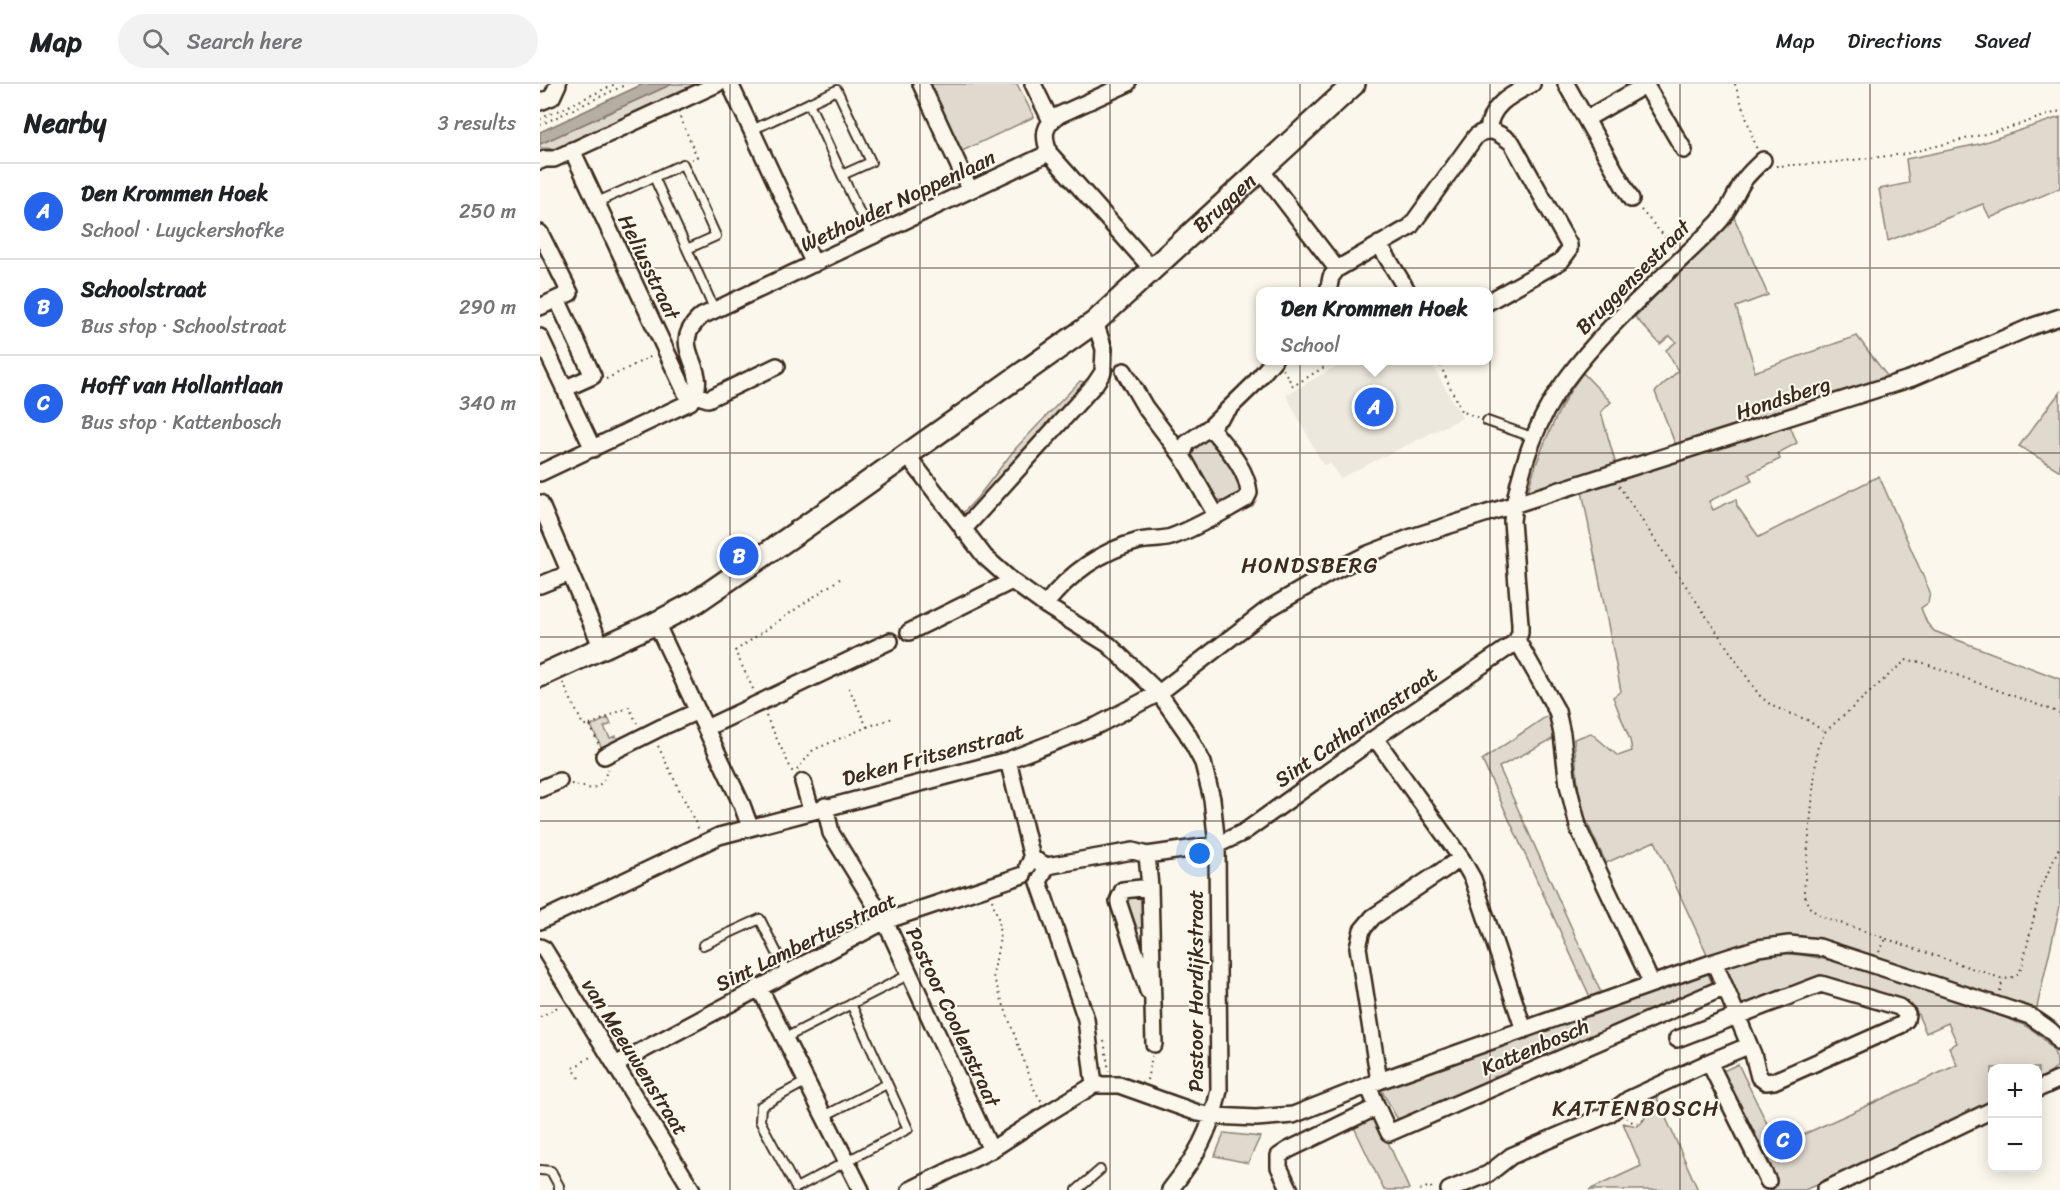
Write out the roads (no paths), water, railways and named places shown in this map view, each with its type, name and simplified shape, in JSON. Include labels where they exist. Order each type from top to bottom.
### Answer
[{"type":"street","points":[[540,102],[552,97],[558,84]]},
{"type":"street","points":[[540,162],[545,159],[554,159],[717,84]]},
{"type":"street","points":[[730,84],[814,264]]},
{"type":"street","points":[[921,84],[970,190]]},
{"type":"street","points":[[1034,84],[1051,121]]},
{"type":"street","name":"Bruggen","points":[[545,673],[656,623],[696,602],[1095,321],[1354,84]]},
{"type":"street","points":[[1488,130],[1489,120],[1505,98],[1532,84]]},
{"type":"street","points":[[1566,84],[1631,199]]},
{"type":"street","points":[[1586,119],[1645,84],[1684,150]]},
{"type":"street","points":[[1125,85],[1059,115],[1045,130],[1045,142],[1049,153],[1153,270]]},
{"type":"street","points":[[1329,287],[1337,269],[1410,226],[1476,136],[1488,130],[1497,132],[1512,143],[1569,245],[1566,257],[1561,261],[1493,299]]},
{"type":"street","name":"Heliusstraat","points":[[572,150],[665,350],[693,398]]},
{"type":"street","name":"Wethouder Noppenlaan","points":[[693,398],[698,376],[687,347],[686,335],[692,324],[702,316],[1049,153]]},
{"type":"street","name":"Bruggensestraat","points":[[1517,640],[1520,624],[1512,521],[1522,471],[1542,419],[1563,383],[1586,355],[1720,220],[1746,178],[1762,160]]},
{"type":"street","points":[[1261,170],[1337,269]]},
{"type":"street","points":[[540,232],[570,293],[540,307]]},
{"type":"street","points":[[1379,244],[1405,287]]},
{"type":"street","points":[[557,299],[593,376],[564,389]]},
{"type":"street","name":"Hondsberg","points":[[1514,506],[1912,378],[2032,326],[2060,317]]},
{"type":"street","points":[[963,530],[1095,384],[1103,372],[1104,349],[1095,321]]},
{"type":"street","points":[[540,338],[593,448]]},
{"type":"street","points":[[1182,456],[1187,443],[1210,427],[1278,365]]},
{"type":"street","points":[[540,474],[693,398],[708,399],[777,366]]},
{"type":"street","points":[[1124,371],[1145,407],[1182,456],[1216,515]]},
{"type":"street","points":[[1045,605],[1075,572],[1114,549],[1142,540],[1170,537],[1246,499],[1249,486],[1233,456],[1210,427]]},
{"type":"street","name":"Pastoor Hordijkstraat","points":[[907,455],[985,557],[1012,581],[1045,605],[1109,645],[1159,693],[1187,733],[1203,763],[1212,799],[1217,845],[1219,1090],[1214,1116],[1203,1143],[1170,1190]]},
{"type":"street","points":[[540,503],[602,648]]},
{"type":"street","name":"Deken Fritsenstraat","points":[[540,921],[719,836],[818,808],[1008,760],[1098,725],[1159,693],[1268,609],[1328,574],[1368,554],[1409,538],[1514,506]]},
{"type":"street","points":[[540,585],[570,573]]},
{"type":"street","points":[[909,632],[1012,581]]},
{"type":"street","points":[[656,623],[742,805],[750,827]]},
{"type":"street","points":[[1517,640],[1557,711],[1568,785],[1579,830],[1652,984]]},
{"type":"street","name":"Sint Catharinastraat","points":[[1217,845],[1244,832],[1374,738],[1517,640]]},
{"type":"street","points":[[706,728],[757,697],[890,641]]},
{"type":"street","points":[[604,756],[698,711]]},
{"type":"street","points":[[1374,738],[1461,858],[1473,879],[1524,1030]]},
{"type":"street","points":[[910,1190],[992,1150],[1094,1084],[1086,1019],[1039,882],[1023,874],[1032,858],[1008,760]]},
{"type":"street","name":"Pastoor Coolenstraat","points":[[798,778],[885,921],[992,1150]]},
{"type":"street","points":[[540,789],[560,781]]},
{"type":"street","points":[[1032,858],[1047,866],[1133,851],[1147,855],[1217,845]]},
{"type":"street","points":[[1147,855],[1150,886],[1154,1044]]},
{"type":"street","points":[[1374,1083],[1358,947],[1362,930],[1373,917],[1461,858]]},
{"type":"street","points":[[1039,882],[1047,866]]},
{"type":"street","name":"Sint Lambertusstraat","points":[[615,1065],[885,921],[1023,874]]},
{"type":"street","points":[[1150,886],[1124,890],[1118,901],[1153,1005]]},
{"type":"street","name":"Kattenbosch","points":[[1094,1084],[1119,1085],[1198,1113],[1214,1116],[1256,1118],[1293,1114],[1714,962],[1758,948],[1789,944],[1819,947],[2030,1016],[2047,1027],[2060,1043]]},
{"type":"street","name":"van Meeuwenstraat","points":[[540,947],[544,949],[692,1190]]},
{"type":"street","points":[[1677,1039],[1737,1015],[1821,984],[1899,1007],[1907,1014],[1906,1020],[1901,1025],[1774,1081],[1766,1082],[1759,1077],[1753,1054],[1748,1046],[1737,1015],[1714,962]]},
{"type":"street","points":[[759,987],[861,1190]]},
{"type":"street","name":"Kattenbosch","points":[[1374,1083],[1377,1107],[1389,1133],[1725,987]]},
{"type":"street","points":[[1449,1190],[1488,1174],[1511,1156],[1609,1114],[1629,1099],[1748,1046]]},
{"type":"street","points":[[1709,1062],[1768,1181]]},
{"type":"street","points":[[2042,1087],[2060,1079]]},
{"type":"street","points":[[1290,1190],[1279,1167],[1279,1156],[1377,1107]]},
{"type":"street","points":[[1825,1190],[1988,1112]]},
{"type":"lane","points":[[752,130],[837,90],[871,162],[842,176]]},
{"type":"lane","points":[[809,103],[871,237]]},
{"type":"lane","points":[[596,203],[683,164],[716,236],[687,249]]},
{"type":"lane","points":[[654,177],[715,311]]},
{"type":"lane","points":[[1487,421],[1535,438]]},
{"type":"lane","points":[[703,945],[760,919],[787,972]]},
{"type":"lane","points":[[785,1038],[910,974]]},
{"type":"lane","points":[[807,1081],[762,1106],[760,1121],[796,1188],[908,1130],[851,1004]]},
{"type":"lane","points":[[824,1116],[887,1084]]},
{"type":"lane","points":[[540,1170],[551,1171],[560,1186],[559,1190]]},
{"type":"lane","points":[[1077,1190],[1100,1170]]},
{"type":"place","name":"Den Krommen Hoek","points":[[1374,407]]},
{"type":"place","name":"Schoolstraat","points":[[739,556]]},
{"type":"place","name":"Hoff van Hollantlaan","points":[[1783,1140]]},
{"type":"district","name":"HONDSBERG","points":[[1310,565]]},
{"type":"district","name":"KATTENBOSCH","points":[[1636,1108]]}]
